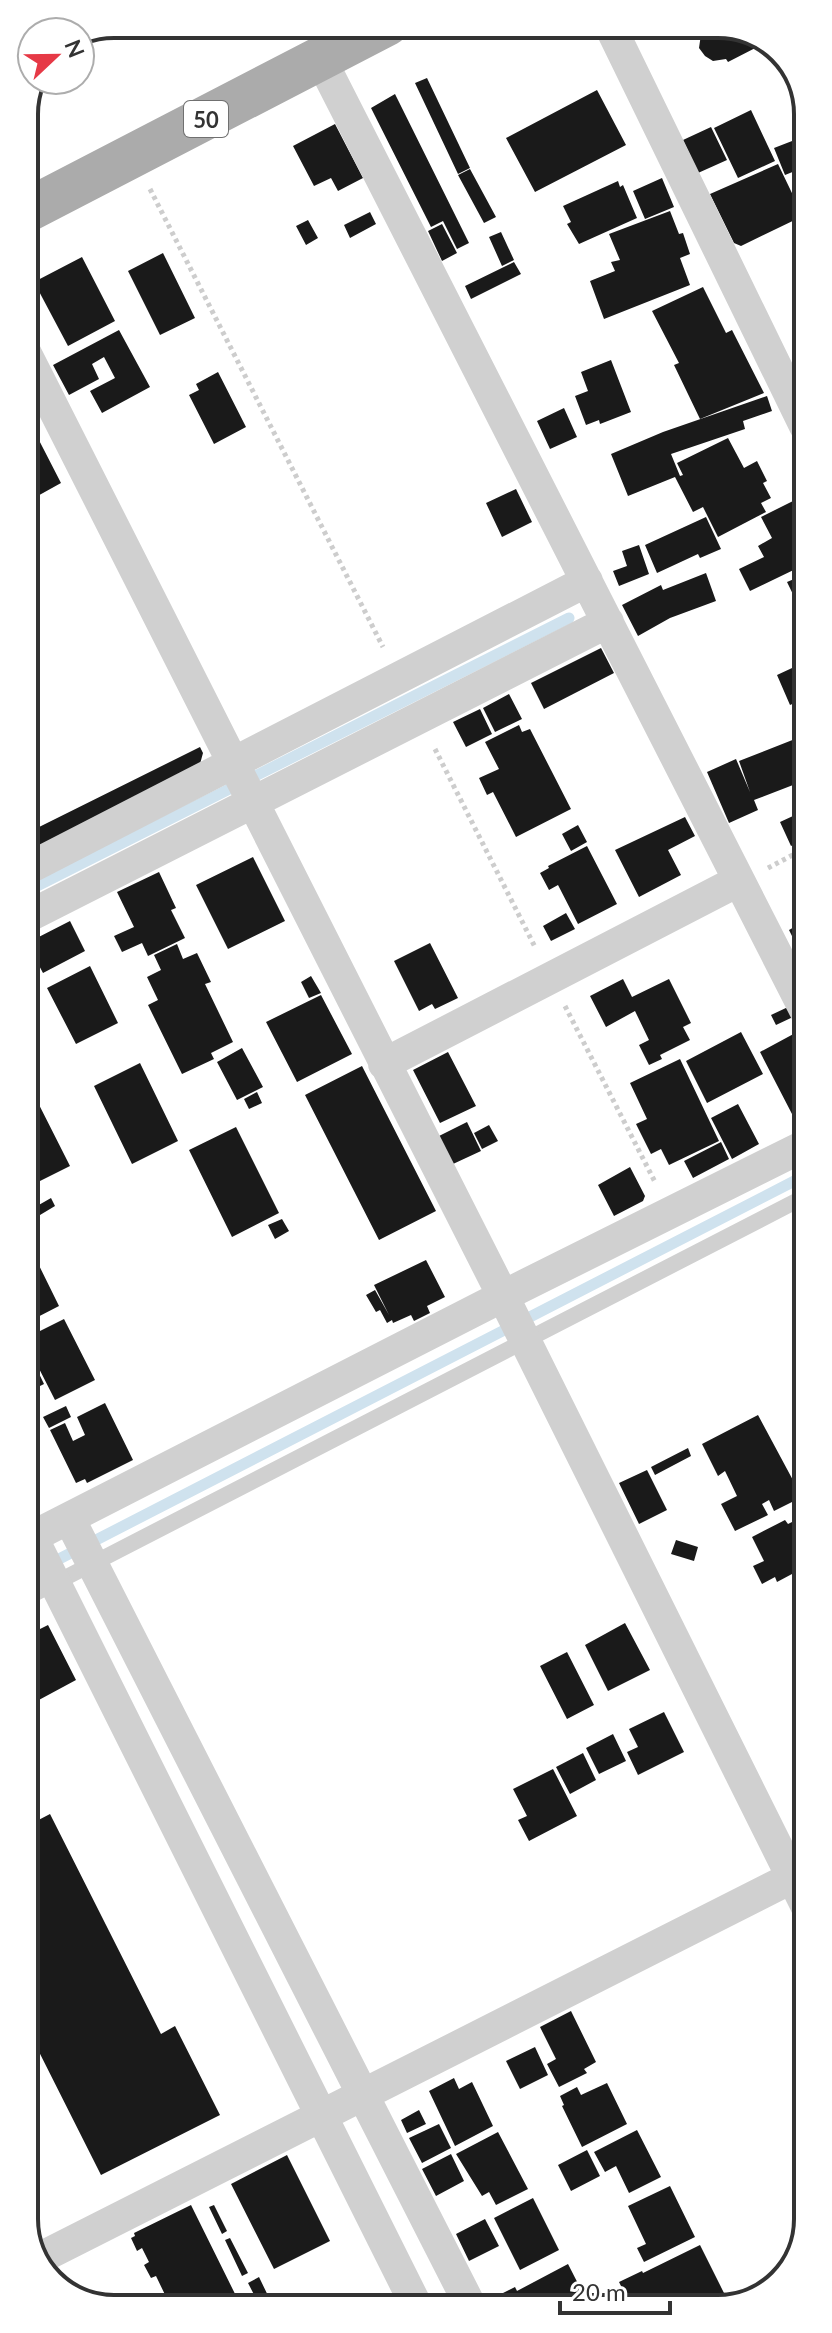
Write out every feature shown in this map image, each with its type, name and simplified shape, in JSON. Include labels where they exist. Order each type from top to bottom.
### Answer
[{"type":"main road","name":"50","points":[[38,205],[361,38]]},
{"type":"street","points":[[616,38],[794,403]]},
{"type":"street","points":[[321,60],[794,989]]},
{"type":"street","points":[[38,378],[524,1340],[794,1864]]},
{"type":"street","points":[[38,863],[587,581]]},
{"type":"street","points":[[38,911],[608,622]]},
{"type":"street","points":[[384,1064],[738,881]]},
{"type":"street","points":[[38,1534],[794,1151]]},
{"type":"street","points":[[69,1518],[465,2295]]},
{"type":"street","points":[[38,1554],[411,2295]]},
{"type":"street","points":[[47,2254],[794,1877]]},
{"type":"lane","points":[[38,1592],[794,1202]]},
{"type":"building","points":[[700,38],[733,39],[756,48],[728,62],[726,59],[713,61],[699,48]]},
{"type":"building","points":[[427,78],[470,168],[458,174],[415,83]]},
{"type":"building","points":[[597,90],[626,145],[535,192],[506,138]]},
{"type":"building","points":[[395,94],[469,243],[457,249],[443,221],[431,227],[371,108]]},
{"type":"building","points":[[751,110],[775,161],[738,178],[714,128]]},
{"type":"building","points":[[335,124],[363,178],[338,191],[331,178],[314,186],[293,146]]},
{"type":"building","points":[[711,127],[727,160],[698,173],[683,140]]},
{"type":"building","points":[[794,140],[794,171],[785,175],[774,148]]},
{"type":"building","points":[[778,164],[794,197],[794,220],[741,246],[734,243],[710,194]]},
{"type":"building","points":[[470,169],[496,217],[484,223],[458,175]]},
{"type":"building","points":[[662,178],[674,207],[645,219],[633,191]]},
{"type":"building","points":[[618,181],[620,187],[623,185],[637,218],[579,244],[567,224],[571,222],[563,206]]},
{"type":"building","points":[[670,211],[679,234],[683,233],[690,254],[680,258],[690,285],[604,319],[590,281],[615,271],[611,262],[620,260],[609,234]]},
{"type":"building","points":[[370,212],[376,224],[350,238],[344,225]]},
{"type":"building","points":[[308,220],[318,238],[306,245],[296,226]]},
{"type":"building","points":[[442,224],[457,253],[442,261],[428,231]]},
{"type":"building","points":[[501,232],[514,260],[502,266],[489,237]]},
{"type":"building","points":[[163,253],[195,318],[160,335],[128,271]]},
{"type":"building","points":[[82,257],[115,321],[68,346],[38,290],[38,280]]},
{"type":"building","points":[[514,262],[521,274],[471,299],[465,286]]},
{"type":"building","points":[[703,287],[726,333],[732,330],[764,393],[700,419],[674,365],[679,363],[652,311]]},
{"type":"building","points":[[119,330],[150,387],[102,413],[90,391],[115,378],[104,357],[92,364],[99,379],[69,395],[53,365]]},
{"type":"building","points":[[611,360],[631,412],[600,424],[599,420],[586,425],[575,396],[588,391],[581,372]]},
{"type":"building","points":[[218,372],[246,427],[214,444],[189,395],[199,390],[196,384]]},
{"type":"building","points":[[767,396],[772,411],[743,421],[745,429],[671,454],[680,476],[683,475],[677,463],[728,438],[744,468],[757,461],[771,498],[761,503],[766,512],[718,537],[703,507],[693,512],[675,477],[628,496],[611,454],[663,432]]},
{"type":"building","points":[[564,408],[577,437],[550,449],[537,421]]},
{"type":"building","points":[[38,438],[61,483],[38,496]]},
{"type":"building","points":[[516,489],[532,522],[502,537],[486,503]]},
{"type":"building","points":[[794,500],[794,570],[750,591],[739,569],[764,557],[758,546],[772,538],[761,517]]},
{"type":"building","points":[[706,517],[721,549],[700,558],[698,554],[657,573],[645,545]]},
{"type":"building","points":[[639,545],[649,574],[619,586],[613,571],[627,566],[622,551]]},
{"type":"building","points":[[706,573],[716,601],[670,618],[638,636],[622,605],[661,585],[663,590]]},
{"type":"building","points":[[794,579],[794,596],[787,582]]},
{"type":"building","points":[[601,648],[614,673],[544,709],[531,683]]},
{"type":"building","points":[[794,667],[794,703],[790,705],[777,675]]},
{"type":"building","points":[[509,694],[522,719],[495,732],[483,708]]},
{"type":"building","points":[[480,709],[492,734],[466,747],[453,722]]},
{"type":"building","points":[[519,725],[522,732],[530,729],[571,809],[516,837],[493,792],[487,795],[479,778],[499,769],[485,742]]},
{"type":"building","points":[[794,739],[794,785],[754,800],[758,810],[729,823],[707,772],[736,759],[750,792],[739,761]]},
{"type":"building","points":[[200,747],[203,753],[200,764],[38,846],[38,828]]},
{"type":"building","points":[[794,816],[794,845],[791,846],[780,822]]},
{"type":"building","points":[[685,817],[695,836],[668,850],[681,875],[639,897],[615,850]]},
{"type":"building","points":[[578,825],[587,842],[571,851],[562,834]]},
{"type":"building","points":[[587,846],[617,904],[578,924],[558,885],[549,890],[540,873]]},
{"type":"building","points":[[253,857],[285,921],[228,949],[196,885]]},
{"type":"building","points":[[159,872],[176,908],[171,910],[185,938],[148,956],[142,943],[122,952],[114,936],[134,927],[117,892]]},
{"type":"building","points":[[566,913],[575,929],[551,941],[543,926]]},
{"type":"building","points":[[70,921],[85,951],[43,973],[38,964],[38,937]]},
{"type":"building","points":[[430,943],[458,998],[435,1009],[432,1004],[419,1011],[394,961]]},
{"type":"building","points":[[177,944],[183,959],[197,953],[211,982],[205,984],[233,1042],[211,1053],[214,1059],[182,1074],[148,1005],[158,1000],[147,977],[161,970],[154,955]]},
{"type":"building","points":[[90,966],[118,1023],[76,1044],[47,988]]},
{"type":"building","points":[[311,976],[321,993],[309,998],[301,982]]},
{"type":"building","points":[[623,979],[632,997],[669,979],[691,1023],[683,1027],[690,1040],[660,1055],[662,1059],[649,1065],[639,1045],[649,1040],[635,1011],[606,1027],[590,996]]},
{"type":"building","points":[[321,995],[352,1054],[297,1082],[266,1022]]},
{"type":"building","points":[[788,1007],[793,1017],[776,1025],[771,1015]]},
{"type":"building","points":[[741,1032],[763,1074],[707,1103],[686,1061]]},
{"type":"building","points":[[794,1034],[792,1114],[760,1052]]},
{"type":"building","points":[[242,1048],[263,1087],[237,1100],[217,1062]]},
{"type":"building","points":[[448,1052],[476,1106],[440,1123],[413,1070]]},
{"type":"building","points":[[680,1059],[719,1141],[669,1165],[661,1149],[651,1154],[636,1124],[647,1119],[630,1083]]},
{"type":"building","points":[[140,1063],[178,1141],[132,1164],[94,1086]]},
{"type":"building","points":[[362,1066],[436,1211],[379,1240],[305,1095]]},
{"type":"building","points":[[257,1092],[262,1103],[249,1109],[244,1099]]},
{"type":"building","points":[[38,1103],[70,1166],[38,1182]]},
{"type":"building","points":[[738,1104],[759,1144],[732,1159],[711,1118]]},
{"type":"building","points":[[467,1122],[481,1151],[453,1164],[439,1136]]},
{"type":"building","points":[[489,1125],[498,1141],[482,1149],[474,1133]]},
{"type":"building","points":[[236,1127],[279,1213],[232,1237],[189,1150]]},
{"type":"building","points":[[721,1142],[729,1159],[693,1178],[684,1161]]},
{"type":"building","points":[[630,1167],[645,1196],[643,1201],[614,1216],[598,1185]]},
{"type":"building","points":[[51,1198],[55,1206],[38,1216],[38,1205]]},
{"type":"building","points":[[282,1219],[289,1231],[275,1239],[268,1225]]},
{"type":"building","points":[[426,1260],[445,1297],[427,1306],[430,1313],[414,1321],[411,1315],[387,1323],[366,1295],[375,1290],[389,1315],[374,1285]]},
{"type":"building","points":[[38,1263],[59,1306],[38,1317]]},
{"type":"building","points":[[64,1319],[95,1380],[55,1400],[38,1367],[38,1332]]},
{"type":"building","points":[[38,1372],[44,1384],[38,1387]]},
{"type":"building","points":[[105,1403],[133,1460],[87,1483],[85,1479],[76,1483],[50,1430],[65,1423],[73,1441],[85,1435],[77,1417]]},
{"type":"building","points":[[66,1406],[71,1417],[49,1428],[43,1417]]},
{"type":"building","points":[[758,1415],[794,1482],[794,1501],[774,1511],[769,1500],[762,1504],[768,1515],[735,1531],[721,1504],[737,1496],[725,1471],[718,1476],[702,1444]]},
{"type":"building","points":[[688,1448],[691,1456],[655,1475],[651,1467]]},
{"type":"building","points":[[647,1470],[667,1510],[639,1524],[619,1483]]},
{"type":"building","points":[[785,1520],[788,1524],[794,1521],[794,1573],[777,1582],[775,1577],[762,1584],[753,1566],[764,1561],[752,1537]]},
{"type":"building","points":[[676,1540],[698,1547],[694,1561],[671,1554]]},
{"type":"building","points":[[625,1623],[650,1670],[608,1691],[585,1645]]},
{"type":"building","points":[[48,1625],[76,1680],[38,1700],[38,1630]]},
{"type":"building","points":[[567,1652],[594,1705],[567,1719],[540,1666]]},
{"type":"building","points":[[664,1712],[684,1752],[638,1775],[627,1752],[638,1747],[629,1729]]},
{"type":"building","points":[[613,1734],[626,1761],[599,1774],[586,1748]]},
{"type":"building","points":[[583,1753],[596,1780],[570,1794],[556,1767]]},
{"type":"building","points":[[553,1769],[577,1816],[529,1841],[518,1820],[527,1816],[513,1789]]},
{"type":"building","points":[[50,1814],[161,2034],[175,2026],[220,2115],[101,2175],[38,2050],[38,1820]]},
{"type":"building","points":[[571,2011],[596,2062],[584,2069],[587,2073],[559,2087],[547,2064],[556,2059],[540,2027]]},
{"type":"building","points":[[535,2047],[548,2075],[520,2089],[506,2061]]},
{"type":"building","points":[[454,2078],[459,2089],[472,2082],[493,2126],[455,2146],[429,2091]]},
{"type":"building","points":[[607,2083],[627,2124],[582,2147],[560,2096],[577,2087],[581,2095]]},
{"type":"building","points":[[419,2110],[426,2124],[407,2133],[401,2120]]},
{"type":"building","points":[[439,2124],[451,2148],[422,2163],[409,2138]]},
{"type":"building","points":[[637,2130],[661,2177],[629,2193],[616,2166],[605,2172],[594,2152]]},
{"type":"building","points":[[498,2132],[528,2189],[496,2205],[489,2192],[482,2196],[456,2154]]},
{"type":"building","points":[[587,2150],[600,2176],[571,2191],[558,2165]]},
{"type":"building","points":[[451,2154],[464,2181],[436,2196],[422,2169]]},
{"type":"building","points":[[287,2155],[330,2241],[274,2269],[231,2184]]},
{"type":"building","points":[[670,2186],[695,2237],[644,2262],[637,2248],[646,2244],[628,2206]]},
{"type":"building","points":[[533,2198],[559,2250],[520,2270],[494,2218]]},
{"type":"building","points":[[191,2205],[236,2295],[165,2295],[156,2276],[151,2278],[144,2265],[149,2262],[142,2248],[137,2251],[131,2238],[135,2236],[134,2233]]},
{"type":"building","points":[[214,2205],[227,2231],[222,2234],[209,2207]]},
{"type":"building","points":[[485,2219],[499,2246],[469,2261],[456,2234]]},
{"type":"building","points":[[230,2238],[248,2273],[242,2276],[225,2240]]},
{"type":"building","points":[[700,2245],[725,2294],[626,2295],[619,2282]]},
{"type":"building","points":[[568,2264],[584,2295],[499,2295],[515,2287],[517,2291]]},
{"type":"building","points":[[259,2277],[268,2295],[254,2295],[248,2283]]},
{"type":"waterway","points":[[38,885],[569,618]]},
{"type":"waterway","points":[[38,1570],[794,1181]]}]
